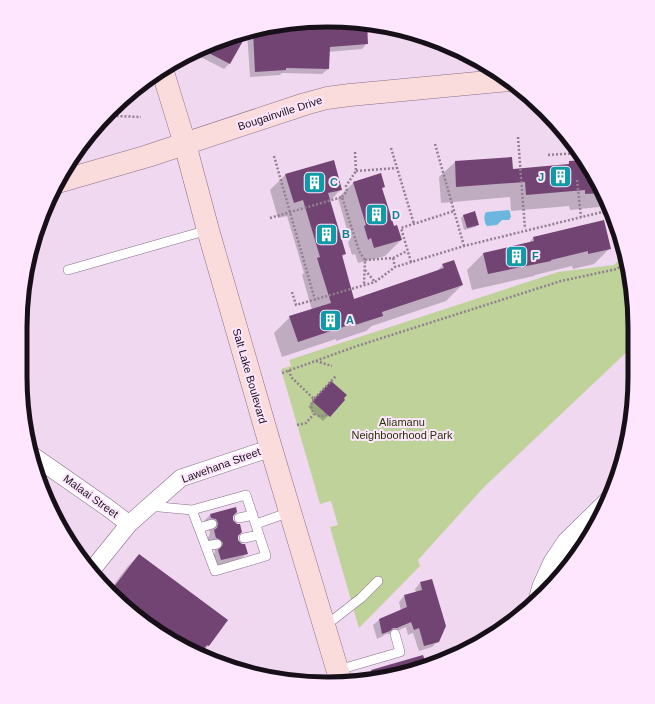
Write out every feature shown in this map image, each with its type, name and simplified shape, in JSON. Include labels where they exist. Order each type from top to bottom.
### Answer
[{"type":"main road","name":"Salt Lake Boulevard","points":[[164,76],[185,144],[208,230],[271,448],[340,676]]},
{"type":"main road","name":"Bougainville Drive","points":[[66,180],[148,156],[327,98],[498,81]]},
{"type":"street","name":"Lawehana Street","points":[[95,566],[129,524],[182,478],[271,448]]},
{"type":"street","name":"Malaai Street","points":[[39,460],[129,524]]},
{"type":"street","points":[[540,589],[552,562],[566,541],[595,512]]},
{"type":"lane","points":[[68,270],[208,230]]},
{"type":"lane","points":[[149,506],[192,510],[246,495],[266,556],[215,570],[192,510]]},
{"type":"lane","points":[[256,524],[290,512]]},
{"type":"lane","points":[[239,518],[252,515]]},
{"type":"lane","points":[[199,528],[212,524]]},
{"type":"lane","points":[[244,538],[259,535]]},
{"type":"lane","points":[[206,546],[217,544]]},
{"type":"lane","points":[[324,627],[361,598],[378,581]]},
{"type":"lane","points":[[340,676],[400,652],[395,634]]},
{"type":"path","points":[[115,115],[141,117]]},
{"type":"path","points":[[518,137],[525,229]]},
{"type":"path","points":[[435,144],[464,246]]},
{"type":"path","points":[[391,148],[414,224]]},
{"type":"path","points":[[270,218],[342,197],[347,191],[346,186],[356,171],[355,152]]},
{"type":"path","points":[[548,155],[572,153]]},
{"type":"path","points":[[274,156],[316,300]]},
{"type":"path","points":[[356,171],[397,168]]},
{"type":"path","points":[[577,180],[581,217]]},
{"type":"path","points":[[342,197],[359,251],[365,260],[364,285]]},
{"type":"path","points":[[411,262],[401,228],[454,211]]},
{"type":"path","points":[[292,292],[296,305],[316,300],[375,282],[395,268],[464,246],[602,212],[605,214]]},
{"type":"path","points":[[365,260],[392,258],[408,251]]},
{"type":"path","points":[[392,258],[395,268]]},
{"type":"path","points":[[282,373],[357,346],[561,281],[617,269],[621,265]]},
{"type":"path","points":[[365,270],[375,282]]},
{"type":"path","points":[[316,361],[332,366]]},
{"type":"path","points":[[289,370],[291,377],[314,399]]},
{"type":"path","points":[[327,414],[325,416],[319,416],[314,414],[311,406],[312,401],[336,376]]},
{"type":"path","points":[[297,425],[306,422],[314,414]]},
{"type":"green space","name":"Aliamanu Neighboorhood Park","points":[[620,259],[627,308],[628,351],[484,487],[418,560],[420,566],[359,628],[330,527],[338,525],[331,501],[320,504],[281,369],[291,366],[289,360],[558,272],[614,265]]},
{"type":"water","points":[[509,210],[511,217],[509,220],[502,220],[497,225],[487,226],[485,223],[485,213]]},
{"type":"building","points":[[328,27],[367,30],[368,44],[330,47],[329,69],[286,68],[286,70],[255,72],[253,36],[308,28]]},
{"type":"building","points":[[244,39],[230,64],[208,52]]},
{"type":"building","points":[[512,157],[513,169],[569,164],[569,161],[577,160],[588,177],[596,193],[585,194],[585,190],[526,195],[525,182],[456,187],[455,161]]},
{"type":"building","points":[[334,160],[342,190],[328,193],[346,254],[342,255],[354,299],[444,268],[442,264],[454,260],[463,285],[382,312],[383,316],[352,326],[352,324],[298,342],[289,316],[331,303],[317,258],[320,257],[303,200],[294,203],[285,174]]},
{"type":"building","name":"D","points":[[381,173],[385,187],[382,188],[394,226],[397,225],[402,240],[374,248],[371,238],[368,240],[364,226],[366,225],[353,182]]},
{"type":"building","points":[[475,211],[479,225],[467,228],[463,215]]},
{"type":"building","points":[[604,220],[611,249],[588,254],[588,251],[551,261],[488,274],[483,253],[534,241],[533,237]]},
{"type":"building","points":[[331,381],[347,395],[344,398],[345,400],[330,417],[312,401]]},
{"type":"building","points":[[236,507],[237,512],[233,516],[233,520],[237,524],[240,524],[242,532],[238,536],[238,540],[242,544],[245,544],[248,554],[221,560],[218,550],[223,543],[216,538],[214,530],[217,528],[218,523],[216,519],[211,518],[210,514]]},
{"type":"building","points":[[139,554],[228,620],[209,646],[207,645],[203,650],[177,637],[145,615],[114,587]]},
{"type":"building","points":[[432,579],[446,626],[439,642],[424,646],[419,628],[414,630],[411,622],[397,628],[393,628],[382,634],[379,619],[407,607],[404,595],[422,590],[420,582]]},
{"type":"building","points":[[423,655],[425,661],[386,671],[372,673],[371,670]]},
{"type":"place","name":"J","points":[[560,177]]},
{"type":"place","name":"C","points":[[314,182]]},
{"type":"place","name":"D","points":[[377,215]]},
{"type":"place","name":"B","points":[[326,234]]},
{"type":"place","name":"F","points":[[516,256]]},
{"type":"place","name":"A","points":[[330,320]]}]
